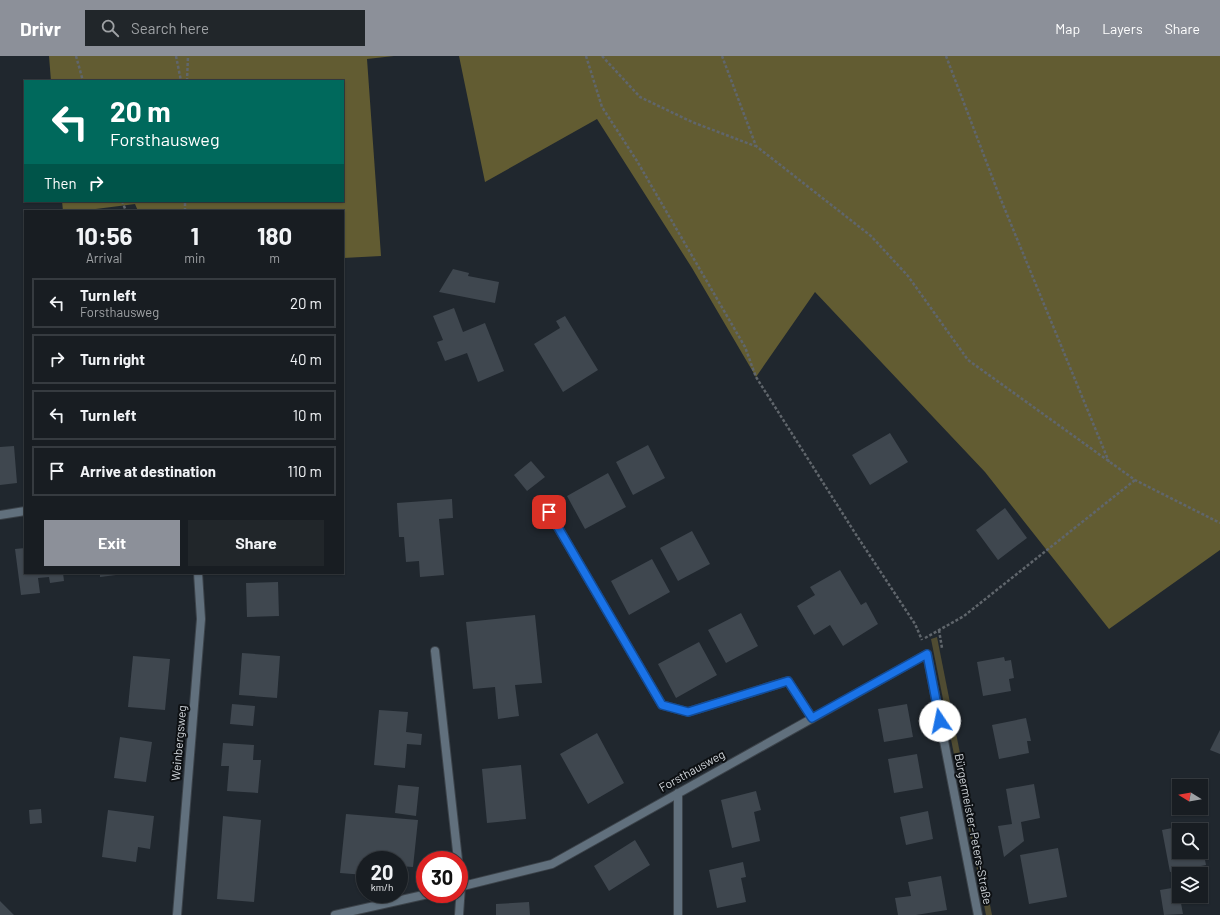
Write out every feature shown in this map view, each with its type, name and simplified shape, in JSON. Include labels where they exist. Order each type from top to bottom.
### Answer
[{"type":"street","points":[[0,515],[24,511]]},
{"type":"street","points":[[549,512],[662,705],[688,712],[788,681],[812,718]]},
{"type":"street","name":"Weinbergsweg","points":[[177,915],[201,619],[198,574]]},
{"type":"street","points":[[435,651],[457,851]]},
{"type":"street","name":"Forsthausweg","points":[[468,885],[552,864],[927,654]]},
{"type":"street","name":"Bürgermeister-Peters-Straße","points":[[927,654],[978,915]]},
{"type":"street","points":[[678,793],[678,915]]},
{"type":"street","points":[[335,915],[416,897]]},
{"type":"street","points":[[459,903],[459,915]]},
{"type":"path","points":[[76,56],[84,80]]},
{"type":"path","points":[[176,56],[181,80]]},
{"type":"path","points":[[187,80],[188,56]]},
{"type":"path","points":[[586,56],[602,107],[637,161],[745,347],[756,376],[855,533],[916,626],[927,654]]},
{"type":"path","points":[[602,56],[640,97],[692,122],[756,146],[871,236],[908,276],[968,360],[1135,480],[1220,523]]},
{"type":"path","points":[[722,56],[756,146]]},
{"type":"path","points":[[946,56],[999,195],[1109,462]]},
{"type":"path","points":[[922,640],[964,616],[1135,480]]},
{"type":"shaded area","points":[[49,56],[394,56],[367,59],[381,256],[344,258],[344,210],[138,210],[135,204],[88,210],[63,210],[62,202],[344,202],[344,80],[51,80]]},
{"type":"shaded area","points":[[459,56],[1220,56],[1220,550],[1109,629],[985,472],[815,292],[756,377],[692,268],[597,119],[485,182]]},
{"type":"shaded area","points":[[937,637],[992,915],[986,915],[931,639]]},
{"type":"building","points":[[453,269],[469,273],[468,276],[499,282],[495,303],[439,292]]},
{"type":"building","points":[[454,308],[463,332],[485,323],[504,371],[478,382],[467,353],[445,361],[437,342],[443,340],[433,316]]},
{"type":"building","points":[[565,316],[598,370],[563,392],[534,344],[560,328],[556,321]]},
{"type":"building","points":[[890,433],[908,462],[870,485],[852,455]]},
{"type":"building","points":[[648,445],[665,478],[633,495],[616,462]]},
{"type":"building","points":[[14,446],[17,483],[0,485],[0,447]]},
{"type":"building","points":[[531,461],[545,477],[527,491],[514,475]]},
{"type":"building","points":[[608,473],[626,507],[585,529],[567,496]]},
{"type":"building","points":[[452,499],[453,518],[439,519],[444,575],[420,577],[419,561],[406,562],[404,537],[399,537],[397,503]]},
{"type":"building","points":[[1005,508],[1027,538],[998,560],[976,530]]},
{"type":"building","points":[[692,531],[710,564],[678,581],[660,548]]},
{"type":"building","points":[[24,548],[24,574],[63,574],[64,581],[50,583],[49,577],[38,578],[40,593],[21,595],[15,549]]},
{"type":"building","points":[[652,559],[670,592],[629,615],[611,581]]},
{"type":"building","points":[[840,570],[861,605],[866,602],[878,624],[843,646],[830,625],[814,635],[797,606],[815,595],[810,587]]},
{"type":"building","points":[[100,574],[124,574],[100,577]]},
{"type":"building","points":[[278,582],[279,616],[247,617],[246,583]]},
{"type":"building","points":[[741,613],[758,646],[726,663],[708,630]]},
{"type":"building","points":[[535,615],[542,683],[515,685],[519,716],[498,719],[495,687],[473,689],[466,622]]},
{"type":"building","points":[[699,642],[717,675],[676,698],[658,664]]},
{"type":"building","points":[[242,653],[280,656],[277,698],[239,695]]},
{"type":"building","points":[[133,656],[170,659],[165,710],[128,707]]},
{"type":"building","points":[[1004,657],[1005,661],[1011,660],[1014,678],[1009,679],[1011,691],[983,696],[977,662]]},
{"type":"building","points":[[232,704],[255,706],[253,726],[230,724]]},
{"type":"building","points":[[907,704],[913,737],[884,742],[878,709]]},
{"type":"building","points":[[379,710],[408,712],[406,732],[422,734],[421,745],[407,744],[405,768],[374,765]]},
{"type":"building","points":[[1026,718],[1031,741],[1027,741],[1029,753],[999,759],[992,725]]},
{"type":"building","points":[[1220,730],[1220,754],[1210,750]]},
{"type":"building","points":[[597,733],[624,783],[588,804],[560,754]]},
{"type":"building","points":[[120,737],[152,742],[146,782],[114,778]]},
{"type":"building","points":[[223,743],[254,745],[253,760],[261,760],[258,793],[227,791],[229,766],[221,766]]},
{"type":"building","points":[[917,754],[923,788],[894,793],[888,759]]},
{"type":"building","points":[[521,765],[526,819],[487,823],[482,769]]},
{"type":"building","points":[[1034,784],[1040,818],[1021,822],[1024,841],[1004,857],[998,826],[1012,824],[1006,789]]},
{"type":"building","points":[[398,785],[419,787],[416,816],[395,813]]},
{"type":"building","points":[[756,791],[761,810],[754,812],[760,841],[732,848],[721,800]]},
{"type":"building","points":[[41,809],[42,823],[30,824],[29,810]]},
{"type":"building","points":[[108,810],[154,816],[150,849],[138,847],[136,862],[102,857]]},
{"type":"building","points":[[928,811],[933,839],[906,845],[900,817]]},
{"type":"building","points":[[346,814],[418,820],[413,867],[408,867],[408,851],[356,851],[356,874],[340,873]]},
{"type":"building","points":[[223,816],[261,820],[254,902],[217,899]]},
{"type":"building","points":[[1172,828],[1172,859],[1205,859],[1206,865],[1196,867],[1172,867],[1172,872],[1170,872],[1162,830]]},
{"type":"building","points":[[635,840],[650,865],[609,891],[594,866]]},
{"type":"building","points":[[1058,848],[1067,897],[1029,904],[1020,855]]},
{"type":"building","points":[[743,862],[746,877],[741,878],[746,902],[717,908],[709,870]]},
{"type":"building","points":[[941,876],[947,910],[916,915],[898,915],[895,898],[911,896],[908,882]]},
{"type":"building","points":[[1172,888],[1172,903],[1181,903],[1183,914],[1164,915],[1160,890]]},
{"type":"building","points":[[0,901],[14,915],[0,915]]},
{"type":"building","points":[[529,902],[530,915],[496,915],[496,904]]},
{"type":"route","points":[[549,512],[662,705],[688,712],[788,681],[812,718],[927,654],[940,721]]}]
